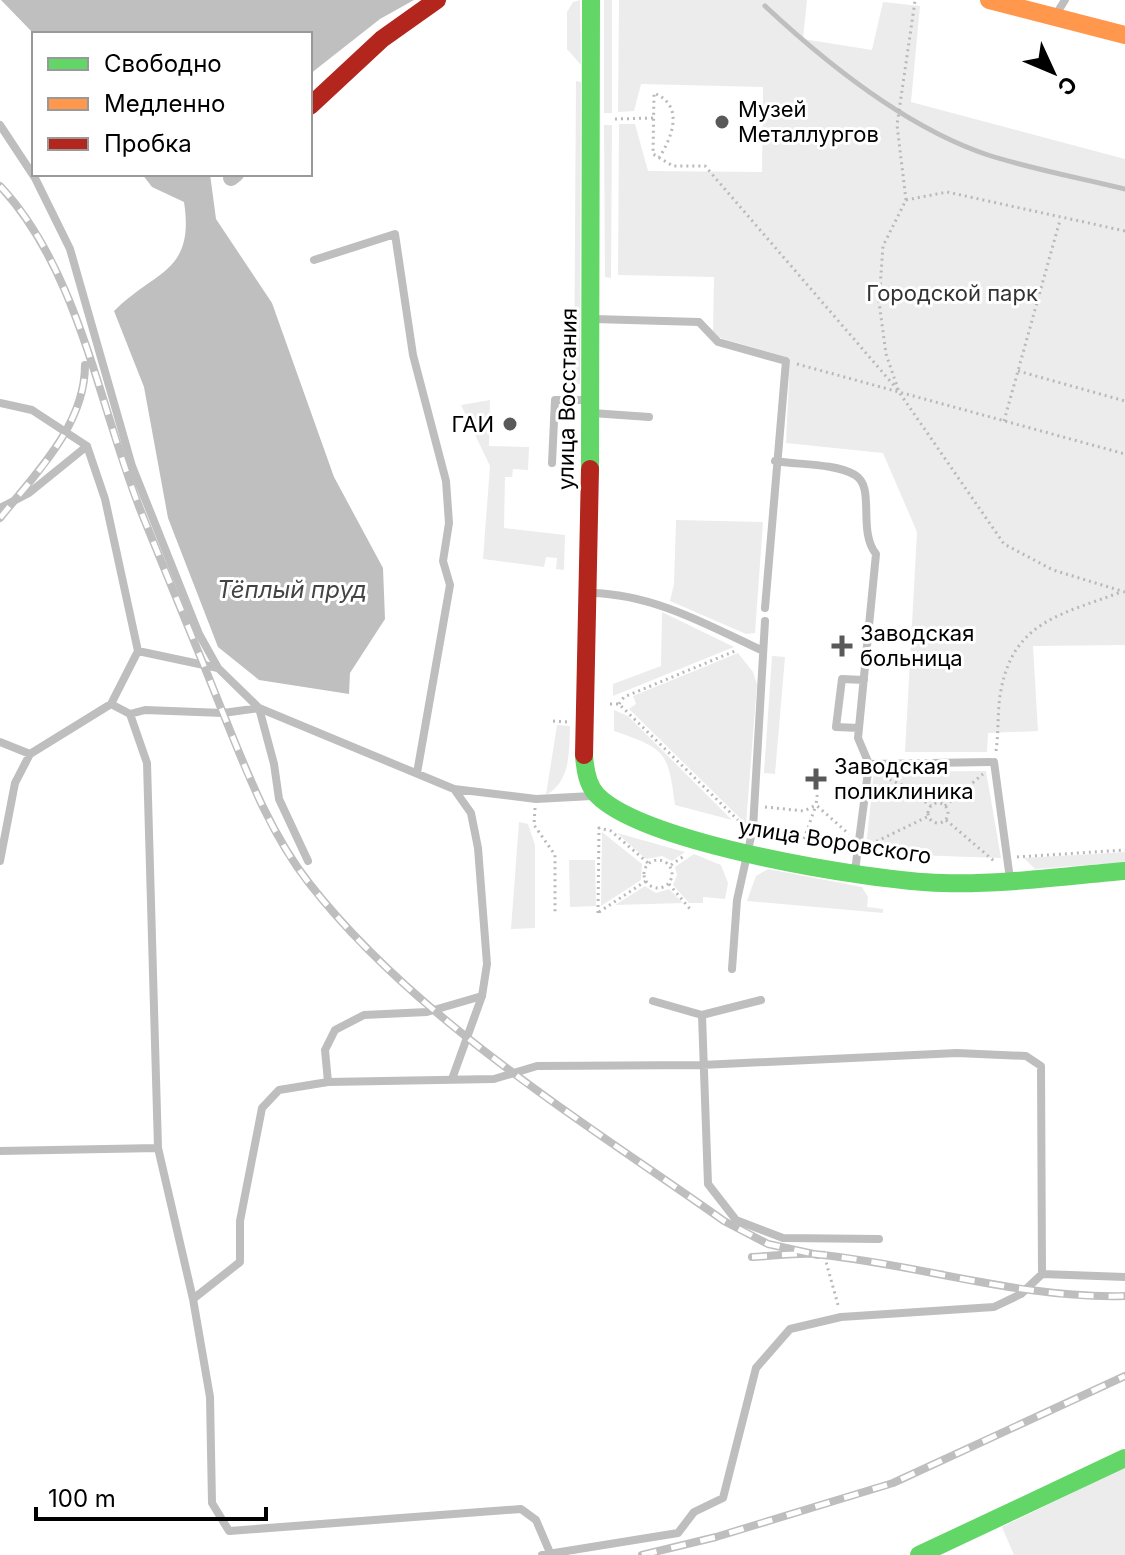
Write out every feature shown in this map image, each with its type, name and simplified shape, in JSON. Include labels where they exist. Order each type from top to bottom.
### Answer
[{"type":"street","points":[[312,104],[382,39],[437,0]]},
{"type":"street","name":"улица Восстания","points":[[591,0],[593,319],[584,755],[586,776],[597,796]]},
{"type":"street","points":[[989,0],[1125,35]]},
{"type":"street","name":"улица Воровского","points":[[597,796],[641,822],[746,853],[920,882],[1125,871]]},
{"type":"street","points":[[919,1555],[1125,1458]]},
{"type":"lane","points":[[1054,17],[1065,0]]},
{"type":"lane","points":[[0,125],[32,173]]},
{"type":"lane","points":[[34,176],[70,249],[132,466],[199,634],[218,668],[259,708],[454,789],[536,799],[597,796]]},
{"type":"lane","points":[[314,260],[395,234],[413,355],[446,481],[449,523],[443,561],[450,585],[417,773]]},
{"type":"lane","points":[[593,319],[699,322],[718,342],[786,361],[775,461],[765,608]]},
{"type":"lane","points":[[552,463],[555,400],[649,417]]},
{"type":"lane","points":[[0,403],[32,410],[87,446],[105,499],[138,651],[111,704],[30,754],[15,783],[0,861]]},
{"type":"lane","points":[[0,508],[29,493],[87,446]]},
{"type":"lane","points":[[775,461],[853,474],[862,481],[866,500],[866,542],[876,554],[858,738],[869,764],[855,872]]},
{"type":"lane","points":[[588,593],[609,593],[666,606],[763,651]]},
{"type":"lane","points":[[732,969],[737,900],[754,806],[765,621]]},
{"type":"lane","points":[[138,651],[218,668]]},
{"type":"lane","points":[[859,728],[836,727],[842,679],[864,680]]},
{"type":"lane","points":[[111,704],[130,714],[145,710],[223,713],[259,708]]},
{"type":"lane","points":[[259,708],[274,764],[279,799],[308,861]]},
{"type":"lane","points":[[130,714],[147,763],[158,1148],[193,1299],[210,1397],[212,1503],[229,1531],[521,1509],[536,1520],[551,1555]]},
{"type":"lane","points":[[0,742],[30,754]]},
{"type":"lane","points":[[869,764],[992,762],[1010,860],[1010,879]]},
{"type":"lane","points":[[452,1079],[482,996],[487,964],[478,848],[471,813],[454,789]]},
{"type":"lane","points":[[328,1082],[325,1050],[335,1030],[364,1015],[427,1012],[482,996]]},
{"type":"lane","points":[[653,1001],[702,1015],[761,1000]]},
{"type":"lane","points":[[702,1015],[708,1184],[736,1220],[783,1238],[879,1239]]},
{"type":"lane","points":[[193,1299],[240,1262],[240,1221],[262,1108],[279,1090],[328,1082],[494,1079],[537,1066],[702,1065],[957,1053],[1026,1056],[1041,1066],[1042,1274]]},
{"type":"lane","points":[[0,1151],[158,1148]]},
{"type":"lane","points":[[542,1555],[678,1533],[694,1512],[723,1498],[756,1368],[790,1329],[841,1317],[994,1307],[1021,1294],[1042,1274],[1125,1277]]},
{"type":"path","points":[[899,392],[886,354],[879,302],[883,246],[906,200],[897,125],[915,1]]},
{"type":"path","points":[[659,158],[674,131],[673,116],[662,97],[654,93],[653,154],[659,158],[673,166],[705,166],[899,392],[1004,544],[1053,570],[1125,592]]},
{"type":"path","points":[[615,119],[653,118]]},
{"type":"path","points":[[906,200],[947,192],[1060,220],[1125,231]]},
{"type":"path","points":[[1004,421],[1060,220]]},
{"type":"path","points":[[786,361],[1125,454]]},
{"type":"path","points":[[1018,371],[1125,401]]},
{"type":"path","points":[[869,764],[874,772],[902,785],[931,806],[945,806],[992,762],[1001,689],[1014,649],[1037,624],[1125,592]]},
{"type":"path","points":[[619,704],[624,697],[736,650]]},
{"type":"path","points":[[610,704],[619,704],[743,826]]},
{"type":"path","points":[[804,839],[818,789]]},
{"type":"path","points":[[536,799],[534,825],[555,855],[555,914]]},
{"type":"path","points":[[754,806],[804,811],[816,805]]},
{"type":"path","points":[[816,805],[852,836]]},
{"type":"path","points":[[929,816],[931,806]]},
{"type":"path","points":[[945,806],[946,820],[994,861]]},
{"type":"path","points":[[929,816],[936,823],[946,820]]},
{"type":"path","points":[[866,847],[929,816]]},
{"type":"path","points":[[646,881],[598,913],[599,828],[611,831],[648,863]]},
{"type":"path","points":[[1010,860],[1125,850]]},
{"type":"path","points":[[671,865],[690,852]]},
{"type":"path","points":[[669,884],[655,888],[646,881],[644,870],[648,863],[662,859],[671,865]]},
{"type":"path","points":[[669,884],[671,865]]},
{"type":"path","points":[[669,884],[690,909]]},
{"type":"path","points":[[816,1238],[826,1256],[841,1317]]},
{"type":"green space","points":[[580,0],[581,65],[567,49],[567,12],[573,2]]},
{"type":"green space","points":[[604,0],[612,0],[612,113],[604,113]]},
{"type":"green space","name":"Городской парк","points":[[619,0],[807,0],[803,39],[872,50],[883,2],[920,6],[911,102],[1125,159],[1125,645],[1033,646],[1038,731],[988,733],[987,752],[905,752],[917,532],[883,453],[786,443],[790,358],[713,336],[714,277],[618,275],[619,124],[635,124],[648,171],[762,172],[763,87],[641,84],[634,111],[618,112]]},
{"type":"green space","points":[[576,81],[581,82],[580,384],[574,384]]},
{"type":"green space","points":[[604,125],[612,125],[611,278],[605,277]]},
{"type":"green space","points":[[490,400],[489,446],[529,447],[528,470],[513,469],[512,477],[505,477],[504,528],[565,535],[564,570],[556,569],[557,558],[546,557],[544,567],[483,559],[490,466],[461,405]]},
{"type":"green space","points":[[676,520],[763,522],[755,633],[746,634],[670,601],[674,584]]},
{"type":"green space","points":[[662,612],[734,647],[613,696],[613,684],[661,666]]},
{"type":"green space","points":[[738,653],[753,672],[757,684],[746,824],[629,709],[636,704],[633,696]]},
{"type":"green space","points":[[772,656],[785,657],[775,774],[764,773]]},
{"type":"green space","points":[[614,710],[628,716],[732,820],[675,805],[670,773],[661,754],[644,743],[614,731]]},
{"type":"green space","points":[[557,725],[570,726],[569,756],[560,782],[546,795]]},
{"type":"green space","points":[[986,771],[1001,858],[914,855],[866,847],[874,772]]},
{"type":"green space","points":[[519,822],[528,824],[535,845],[535,928],[511,929]]},
{"type":"green space","points":[[602,832],[642,864],[641,880],[601,906]]},
{"type":"green space","points":[[617,833],[685,852],[672,861],[662,856],[646,859]]},
{"type":"green space","points":[[1125,852],[1125,862],[1035,869],[1024,858]]},
{"type":"green space","points":[[694,854],[721,865],[728,883],[725,899],[703,897],[703,903],[689,903],[673,885],[677,875],[675,867]]},
{"type":"green space","points":[[569,860],[595,860],[596,906],[570,907]]},
{"type":"green space","points":[[768,869],[862,887],[868,897],[867,907],[883,909],[883,913],[747,901],[756,876]]},
{"type":"green space","points":[[645,886],[656,893],[669,889],[683,903],[615,905]]},
{"type":"green space","points":[[1125,1467],[1125,1555],[1014,1555],[1002,1527]]},
{"type":"water","points":[[1,0],[414,0],[380,19],[312,72],[312,32],[32,32]]},
{"type":"water","name":"Тёплый пруд","points":[[144,176],[210,176],[216,219],[272,303],[334,477],[383,568],[385,619],[350,673],[349,694],[259,680],[218,647],[168,518],[144,387],[114,311],[168,268],[183,243],[186,225],[184,202],[152,187]]},
{"type":"waterway","points":[[765,6],[814,50],[869,92],[928,128],[988,155],[1125,189]]},
{"type":"railway","points":[[0,186],[27,220],[68,298],[142,514],[239,753],[270,821],[309,883],[352,933],[399,980],[504,1066],[724,1221],[768,1244],[818,1255]]},
{"type":"railway","points":[[0,518],[43,466],[68,428],[83,387],[85,365]]},
{"type":"railway","points":[[752,1257],[814,1254],[1007,1287],[1125,1296]]},
{"type":"railway","points":[[642,1555],[716,1537],[893,1483],[1125,1376]]},
{"type":"traffic: fast","points":[[590,469],[591,0]]},
{"type":"traffic: fast","points":[[584,755],[587,776],[594,791],[622,813],[708,844],[760,857],[865,875],[942,883],[1011,881],[1125,871]]},
{"type":"traffic: fast","points":[[919,1555],[1125,1458]]},
{"type":"traffic: slow","points":[[989,0],[1125,35]]},
{"type":"traffic: jam","points":[[312,104],[382,39],[437,0]]},
{"type":"traffic: jam","points":[[584,755],[590,469]]},
{"type":"place","name":"Музей Металлургов","points":[[722,122]]},
{"type":"place","name":"ГАИ","points":[[510,424]]},
{"type":"place","name":"Заводская больница","points":[[842,646]]},
{"type":"place","name":"Заводская поликлиника","points":[[816,779]]}]
